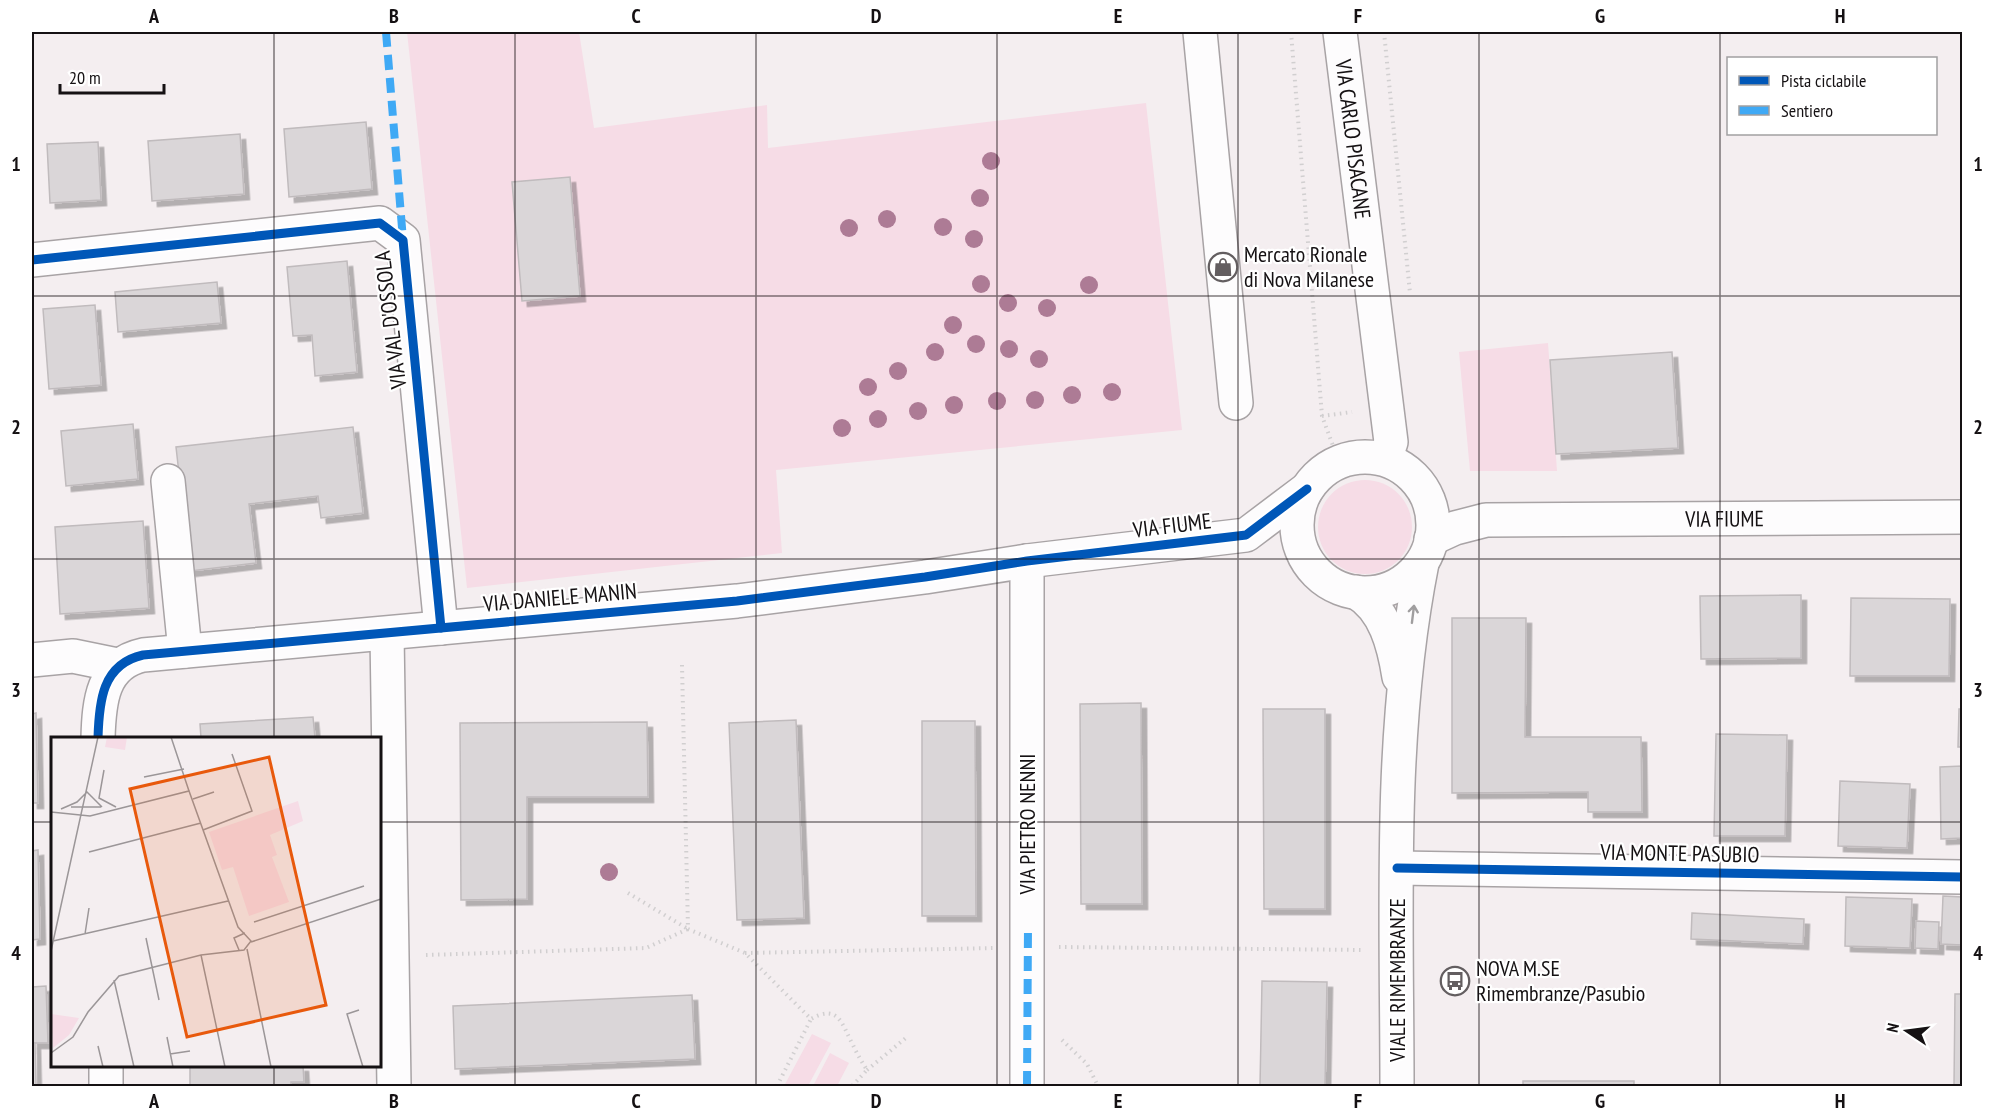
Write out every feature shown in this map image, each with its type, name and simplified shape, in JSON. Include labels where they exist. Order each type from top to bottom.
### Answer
[{"type":"street","points":[[1200,32],[1236,403]]},
{"type":"street","name":"VIA CARLO PISACANE","points":[[1340,32],[1390,442],[1385,459]]},
{"type":"street","name":"VIA VAL D'OSSOLA","points":[[32,260],[380,223],[403,240],[441,628]]},
{"type":"street","points":[[1365,456],[1385,459],[1411,474],[1430,503],[1434,525],[1427,551],[1411,576],[1389,589],[1356,592],[1335,586],[1317,573],[1304,554],[1297,531],[1300,505],[1307,489],[1322,472],[1339,462],[1365,456]]},
{"type":"street","points":[[168,481],[185,651]]},
{"type":"street","name":"VIA FIUME","points":[[1246,535],[1307,489]]},
{"type":"street","name":"VIA FIUME","points":[[1430,503],[1486,520]]},
{"type":"street","name":"VIA FIUME","points":[[1427,551],[1455,528],[1486,520],[1962,517]]},
{"type":"street","name":"VIA FIUME","points":[[1027,561],[1246,535],[1273,546],[1317,573]]},
{"type":"street","name":"VIALE RIMEMBRANZE","points":[[1397,1086],[1397,868],[1402,693],[1427,551]]},
{"type":"street","name":"VIA DANIELE MANIN","points":[[112,674],[143,655],[737,601],[925,577],[1027,561]]},
{"type":"street","name":"VIA PIETRO NENNI","points":[[1027,561],[1027,1086]]},
{"type":"street","name":"VIALE RIMEMBRANZE","points":[[1356,592],[1375,606],[1381,615],[1398,666],[1402,693]]},
{"type":"street","points":[[387,634],[394,1086]]},
{"type":"street","points":[[32,660],[73,656],[112,674],[100,712],[98,737]]},
{"type":"street","name":"VIA MONTE PASUBIO","points":[[1397,868],[1962,877]]},
{"type":"street","points":[[106,1067],[106,1086]]},
{"type":"path","points":[[1291,32],[1322,416],[1339,462]]},
{"type":"path","points":[[682,665],[688,929]]},
{"type":"path","points":[[628,893],[688,929],[745,953],[811,1019]]},
{"type":"path","points":[[392,956],[646,948],[688,929]]},
{"type":"path","points":[[745,953],[1028,936],[1397,951]]},
{"type":"path","points":[[777,1086],[811,1019],[821,1013],[834,1014],[845,1026],[867,1070]]},
{"type":"path","points":[[1028,1018],[1042,1021],[1087,1064],[1098,1086]]},
{"type":"path","points":[[852,1086],[867,1070],[907,1037]]},
{"type":"shaded area","points":[[407,32],[579,32],[594,128],[767,105],[768,148],[1146,103],[1182,430],[776,470],[782,553],[467,588]]},
{"type":"shaded area","points":[[1548,343],[1557,471],[1470,471],[1459,352]]},
{"type":"shaded area","points":[[1365,480],[1383,483],[1399,493],[1409,509],[1412,527],[1409,545],[1399,561],[1383,571],[1365,574],[1347,571],[1331,561],[1321,545],[1318,527],[1321,509],[1331,493],[1347,483]]},
{"type":"shaded area","points":[[812,1034],[831,1043],[808,1086],[784,1086]]},
{"type":"shaded area","points":[[830,1053],[849,1063],[837,1086],[813,1086]]},
{"type":"building","points":[[366,122],[372,189],[289,197],[284,129]]},
{"type":"building","points":[[240,134],[244,194],[152,201],[148,141]]},
{"type":"building","points":[[98,142],[101,200],[50,203],[47,144]]},
{"type":"building","points":[[570,177],[580,296],[522,301],[512,182]]},
{"type":"building","points":[[347,261],[357,372],[315,376],[312,335],[293,336],[287,267]]},
{"type":"building","points":[[217,282],[221,323],[118,332],[115,292]]},
{"type":"building","points":[[95,305],[101,385],[49,389],[43,309]]},
{"type":"building","points":[[1672,352],[1678,448],[1556,454],[1550,360]]},
{"type":"building","points":[[133,424],[138,479],[66,486],[61,431]]},
{"type":"building","points":[[353,427],[363,513],[321,518],[318,496],[249,504],[256,563],[190,571],[176,447]]},
{"type":"building","points":[[143,521],[149,608],[60,614],[55,527]]},
{"type":"building","points":[[1801,595],[1801,658],[1701,659],[1700,596]]},
{"type":"building","points":[[1851,598],[1950,599],[1949,676],[1850,676]]},
{"type":"building","points":[[1452,618],[1526,618],[1525,737],[1641,737],[1642,812],[1588,812],[1588,792],[1452,793]]},
{"type":"building","points":[[1141,703],[1142,904],[1081,904],[1080,704]]},
{"type":"building","points":[[1263,709],[1325,709],[1325,909],[1264,909]]},
{"type":"building","points":[[1959,709],[1962,709],[1962,747],[1958,747]]},
{"type":"building","points":[[36,713],[38,803],[32,803],[32,714]]},
{"type":"building","points":[[313,717],[315,737],[201,737],[200,724]]},
{"type":"building","points":[[796,720],[804,918],[737,920],[729,723]]},
{"type":"building","points":[[922,721],[975,721],[976,916],[922,916]]},
{"type":"building","points":[[647,722],[648,797],[527,797],[527,899],[461,900],[460,723]]},
{"type":"building","points":[[1716,734],[1787,735],[1785,836],[1714,836]]},
{"type":"building","points":[[1962,766],[1962,838],[1941,839],[1940,767]]},
{"type":"building","points":[[1840,781],[1910,784],[1907,848],[1838,846]]},
{"type":"building","points":[[38,850],[40,939],[32,940],[32,851]]},
{"type":"building","points":[[1943,896],[1962,897],[1962,945],[1941,944]]},
{"type":"building","points":[[1846,897],[1912,899],[1910,948],[1845,946]]},
{"type":"building","points":[[1692,913],[1804,919],[1803,944],[1691,939]]},
{"type":"building","points":[[1916,921],[1939,922],[1938,949],[1915,948]]},
{"type":"building","points":[[1262,981],[1327,982],[1325,1086],[1260,1086]]},
{"type":"building","points":[[46,986],[48,1043],[32,1043],[32,987]]},
{"type":"building","points":[[1955,994],[1962,994],[1962,1085],[1954,1085]]},
{"type":"building","points":[[692,995],[695,1059],[455,1069],[453,1006]]},
{"type":"building","points":[[32,1043],[35,1043],[36,1086],[32,1086]]},
{"type":"building","points":[[190,1067],[303,1067],[304,1082],[291,1082],[291,1086],[190,1086]]},
{"type":"building","points":[[1523,1081],[1634,1081],[1634,1086],[1523,1086]]},
{"type":"marked path","points":[[386,32],[403,240]]},
{"type":"marked path","points":[[1027,1086],[1028,926]]},
{"type":"cycle path","points":[[32,260],[380,223],[403,240],[441,628]]},
{"type":"cycle path","points":[[98,737],[102,698],[111,676],[129,660],[143,655],[737,601],[925,577],[1027,561],[1246,535],[1307,489]]},
{"type":"cycle path","points":[[1397,868],[1962,877]]},
{"type":"place","name":"Mercato Rionale di Nova Milanese","points":[[1223,267]]},
{"type":"place","name":"NOVA M.SE Rimembranze/Pasubio","points":[[1455,981]]}]
